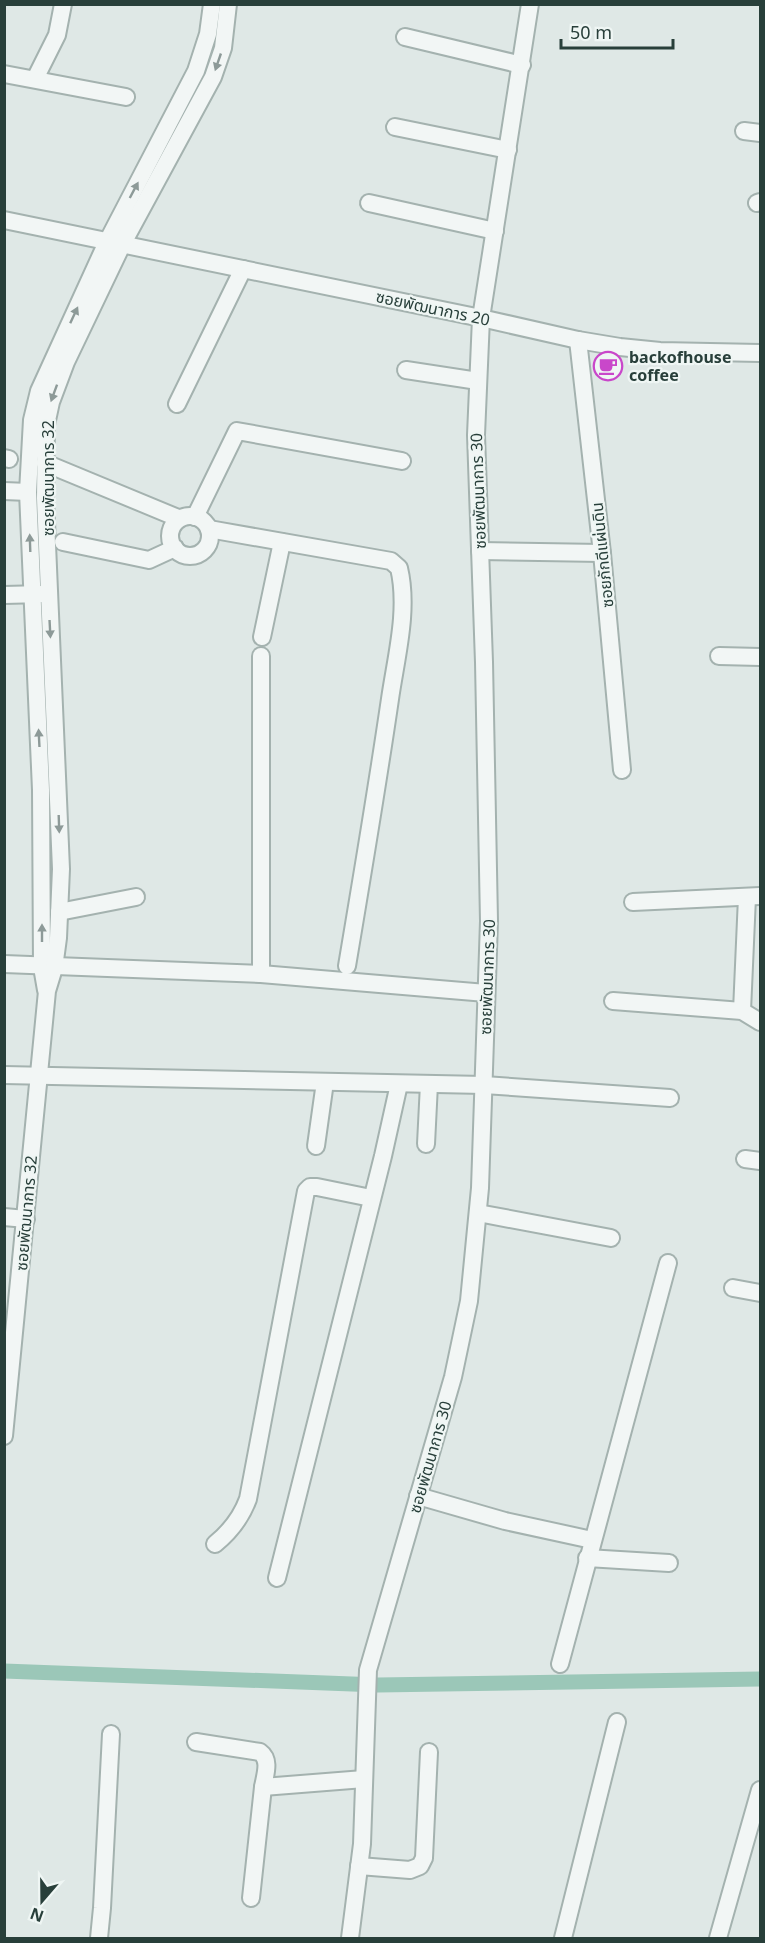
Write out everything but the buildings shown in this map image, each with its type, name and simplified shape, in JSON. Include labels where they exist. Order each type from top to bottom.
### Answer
[{"type":"street","points":[[35,79],[57,35],[63,4]]},
{"type":"street","name":"ซอยพัฒนาการ 32","points":[[4,1436],[9,1344],[26,1219],[48,967],[49,790],[40,594],[28,492],[31,428],[39,391],[175,129],[208,34],[212,4]]},
{"type":"street","name":"ซอยพัฒนาการ 32","points":[[175,129],[213,77],[223,48],[228,4]]},
{"type":"street","name":"ซอยพัฒนาการ 30","points":[[350,1938],[362,1844],[368,1670],[453,1377],[469,1301],[478,1213],[488,909],[484,662],[476,435],[478,381],[481,318],[530,4]]},
{"type":"street","points":[[405,37],[522,65]]},
{"type":"street","points":[[4,74],[126,97]]},
{"type":"street","points":[[394,127],[508,150]]},
{"type":"street","points":[[369,203],[495,231]]},
{"type":"street","name":"ซอยพัฒนาการ 20","points":[[4,220],[578,340],[660,351],[760,353]]},
{"type":"street","name":"ซอยพัฒนาการ 32","points":[[40,594],[46,425],[51,402],[66,362],[115,243]]},
{"type":"street","points":[[177,405],[243,269]]},
{"type":"street","name":"ซอยภักดีแผ่นดิน","points":[[578,340],[602,553],[622,771]]},
{"type":"street","points":[[406,370],[478,381]]},
{"type":"street","points":[[45,464],[187,517],[206,524],[209,545],[201,554],[189,556],[175,548],[171,542],[171,532],[187,517],[237,430],[402,461]]},
{"type":"street","points":[[4,491],[28,492]]},
{"type":"street","points":[[208,530],[391,561],[399,568],[403,585],[401,621],[347,966]]},
{"type":"street","points":[[63,542],[149,560],[175,548]]},
{"type":"street","points":[[262,638],[282,542]]},
{"type":"street","points":[[480,551],[602,553]]},
{"type":"street","points":[[4,595],[40,594]]},
{"type":"street","points":[[261,656],[261,974]]},
{"type":"street","points":[[719,656],[760,657]]},
{"type":"street","name":"ซอยพัฒนาการ 32","points":[[48,967],[59,912],[61,869],[49,790]]},
{"type":"street","points":[[59,912],[136,897]]},
{"type":"street","points":[[633,902],[754,897],[741,1011]]},
{"type":"street","points":[[4,964],[261,974],[486,993]]},
{"type":"street","points":[[613,1001],[741,1011],[760,1022]]},
{"type":"street","points":[[4,1075],[484,1085],[670,1098]]},
{"type":"street","points":[[316,1146],[325,1082]]},
{"type":"street","points":[[277,1578],[399,1084]]},
{"type":"street","points":[[426,1144],[429,1084]]},
{"type":"street","points":[[215,1544],[230,1532],[243,1514],[248,1499],[306,1191],[310,1187],[317,1187],[371,1198]]},
{"type":"street","points":[[478,1213],[611,1238]]},
{"type":"street","points":[[4,1217],[26,1219]]},
{"type":"street","points":[[560,1664],[668,1263]]},
{"type":"street","points":[[733,1288],[760,1293]]},
{"type":"street","points":[[418,1496],[505,1521],[592,1540]]},
{"type":"street","points":[[587,1558],[669,1563]]},
{"type":"street","points":[[563,1938],[617,1722]]},
{"type":"street","points":[[99,1938],[111,1734]]},
{"type":"street","points":[[196,1742],[260,1752],[267,1761],[251,1898]]},
{"type":"street","points":[[359,1866],[410,1870],[420,1866],[424,1858],[429,1752]]},
{"type":"street","points":[[263,1787],[364,1779]]},
{"type":"street","points":[[718,1938],[760,1790]]},
{"type":"waterway","points":[[4,1671],[378,1685],[760,1679]]},
{"type":"place","name":"backofhouse coffee","points":[[608,366]]}]
